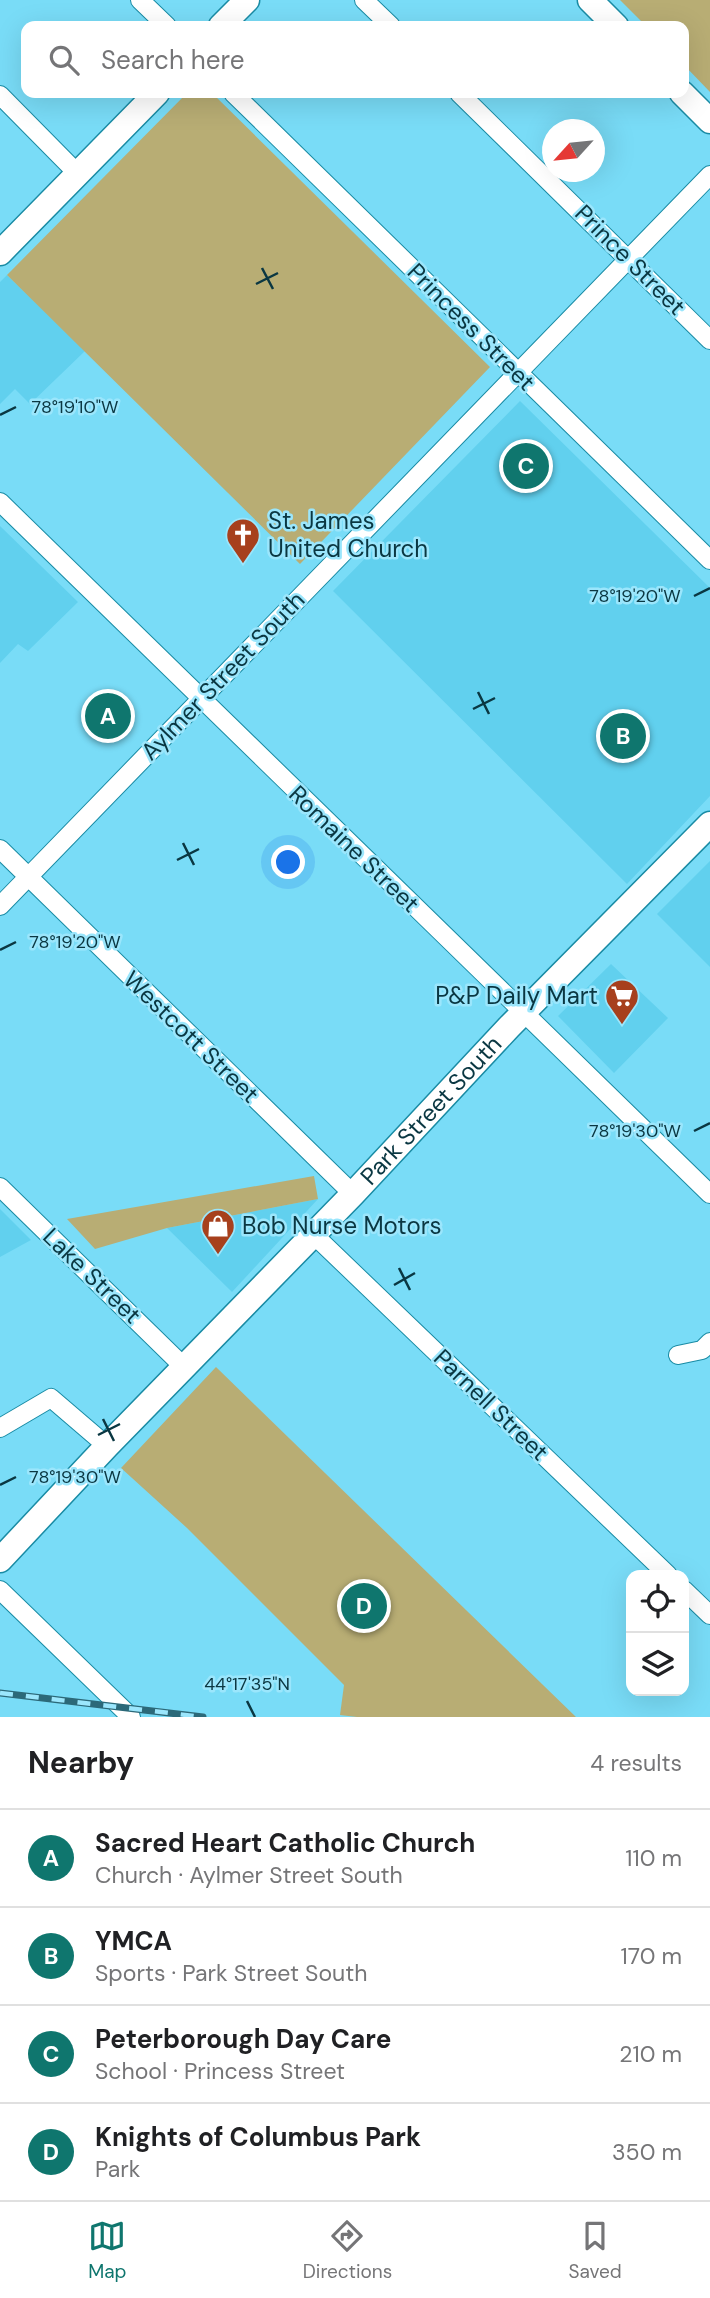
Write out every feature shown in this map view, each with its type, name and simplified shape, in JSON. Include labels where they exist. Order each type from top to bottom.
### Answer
[{"type":"main road","points":[[226,21],[247,0]]},
{"type":"main road","points":[[590,0],[611,21]]},
{"type":"main road","points":[[0,253],[152,98]]},
{"type":"main road","points":[[687,98],[710,121]]},
{"type":"main road","name":"Park Street South","points":[[0,1560],[107,1446],[353,1195],[523,1013],[710,824]]},
{"type":"street","points":[[140,0],[162,21]]},
{"type":"street","points":[[364,0],[386,21]]},
{"type":"street","points":[[0,95],[78,174]]},
{"type":"street","name":"Princess Street","points":[[238,98],[710,560]]},
{"type":"street","name":"Prince Street","points":[[464,98],[710,340]]},
{"type":"street","name":"Aylmer Street South","points":[[0,906],[710,175]]},
{"type":"street","name":"Romaine Street","points":[[0,502],[710,1194]]},
{"type":"street","name":"Westcott Street","points":[[0,849],[353,1195]]},
{"type":"street","name":"Lake Street","points":[[0,1186],[184,1367]]},
{"type":"street","name":"Parnell Street","points":[[313,1234],[663,1570]]},
{"type":"street","points":[[678,1355],[702,1350],[710,1342]]},
{"type":"street","points":[[0,1428],[51,1398],[107,1446]]},
{"type":"street","points":[[0,1590],[131,1717]]},
{"type":"street","points":[[689,1595],[710,1615]]},
{"type":"shaded area","points":[[620,0],[710,0],[710,92],[689,70],[689,21],[641,21]]},
{"type":"shaded area","points":[[182,98],[217,98],[490,367],[300,564],[7,275]]},
{"type":"shaded area","points":[[7,275],[85,351],[30,404],[15,389],[0,404],[0,282]]},
{"type":"shaded area","points":[[520,401],[710,588],[710,796],[627,884],[333,591]]},
{"type":"shaded area","points":[[0,526],[78,602],[28,651],[18,644],[0,663]]},
{"type":"shaded area","points":[[710,861],[710,967],[657,914]]},
{"type":"shaded area","points":[[611,964],[668,1018],[614,1073],[558,1016]]},
{"type":"shaded area","points":[[314,1176],[318,1199],[167,1228],[95,1249],[67,1219]]},
{"type":"shaded area","points":[[318,1199],[232,1292],[167,1228]]},
{"type":"shaded area","points":[[0,1209],[31,1240],[0,1257]]},
{"type":"shaded area","points":[[216,1367],[576,1717],[340,1715],[344,1685],[187,1528],[121,1468]]},
{"type":"railway","points":[[0,1693],[203,1717]]},
{"type":"place","name":"Peterborough Day Care","points":[[526,466]]},
{"type":"place","name":"St. James United Church","points":[[243,565]]},
{"type":"place","name":"Sacred Heart Catholic Church","points":[[108,716]]},
{"type":"place","name":"YMCA","points":[[623,736]]},
{"type":"place","name":"P&P Daily Mart","points":[[622,1026]]},
{"type":"place","name":"Bob Nurse Motors","points":[[218,1256]]},
{"type":"place","name":"Knights of Columbus Park","points":[[364,1606]]}]
